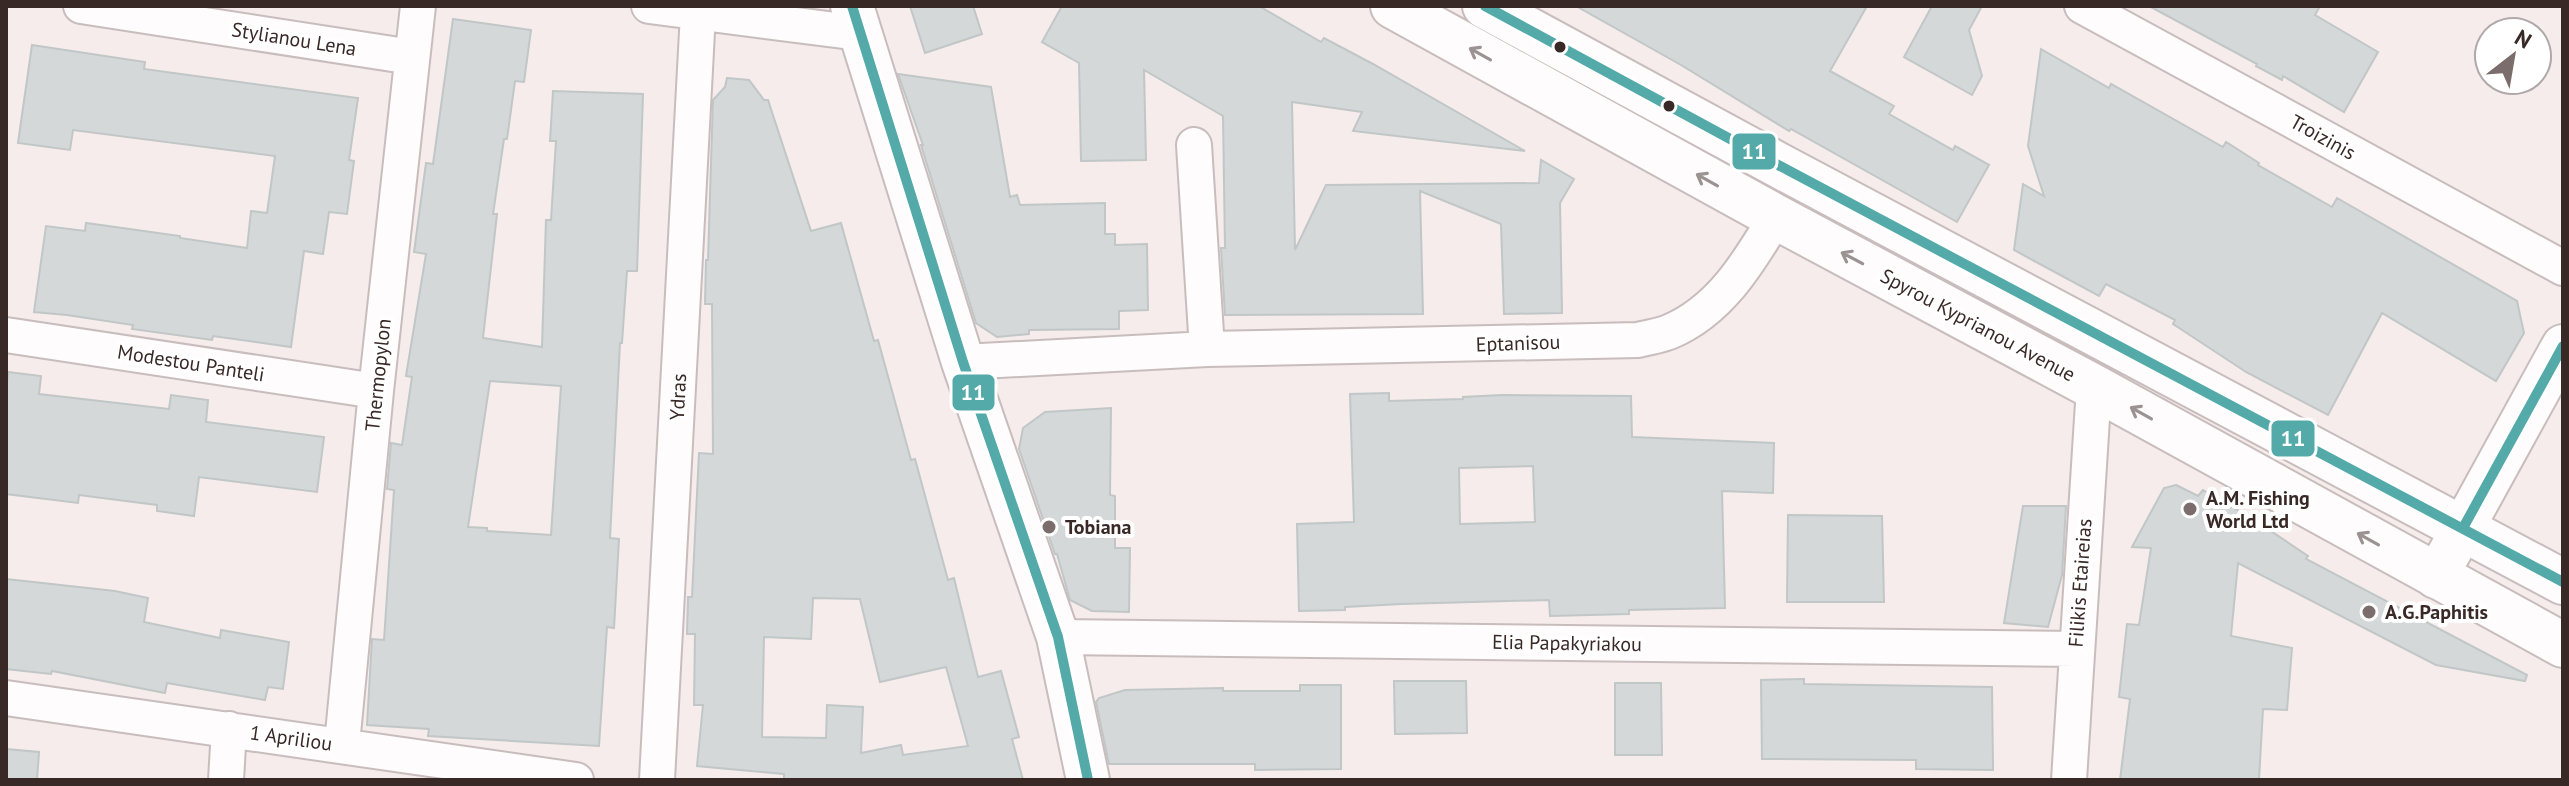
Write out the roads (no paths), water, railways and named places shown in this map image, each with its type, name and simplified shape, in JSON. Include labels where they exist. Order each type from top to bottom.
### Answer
[{"type":"main road","name":"Spyrou Kyprianou Avenue","points":[[1393,6],[2563,645]]},
{"type":"main road","points":[[1485,6],[2563,582]]},
{"type":"street","name":"Stylianou Lena","points":[[81,6],[412,57]]},
{"type":"street","name":"Thermopylon","points":[[342,744],[418,6]]},
{"type":"street","points":[[649,6],[698,13],[856,20],[963,362],[1058,637],[1088,780]]},
{"type":"street","name":"Troizinis","points":[[2082,6],[2563,268]]},
{"type":"street","name":"Ydras","points":[[657,780],[698,13]]},
{"type":"street","points":[[1194,145],[1207,349]]},
{"type":"street","name":"Eptanisou","points":[[963,362],[1207,349],[1638,340],[1668,333],[1720,298],[1748,263],[1776,217]]},
{"type":"street","name":"Modestou Panteli","points":[[6,335],[376,391]]},
{"type":"street","points":[[2436,577],[2563,346]]},
{"type":"street","name":"Filikis Etaireias","points":[[2069,780],[2094,387]]},
{"type":"street","name":"Elia Papakyriakou","points":[[1058,637],[2076,649]]},
{"type":"street","name":"1 Apriliou","points":[[6,698],[342,744],[525,777],[576,780]]},
{"type":"street","points":[[226,780],[229,729]]},
{"type":"place","name":"A.M. Fishing World Ltd","points":[[2190,509]]},
{"type":"place","name":"Tobiana","points":[[1049,527]]},
{"type":"place","name":"A.G.Paphitis","points":[[2369,612]]}]
